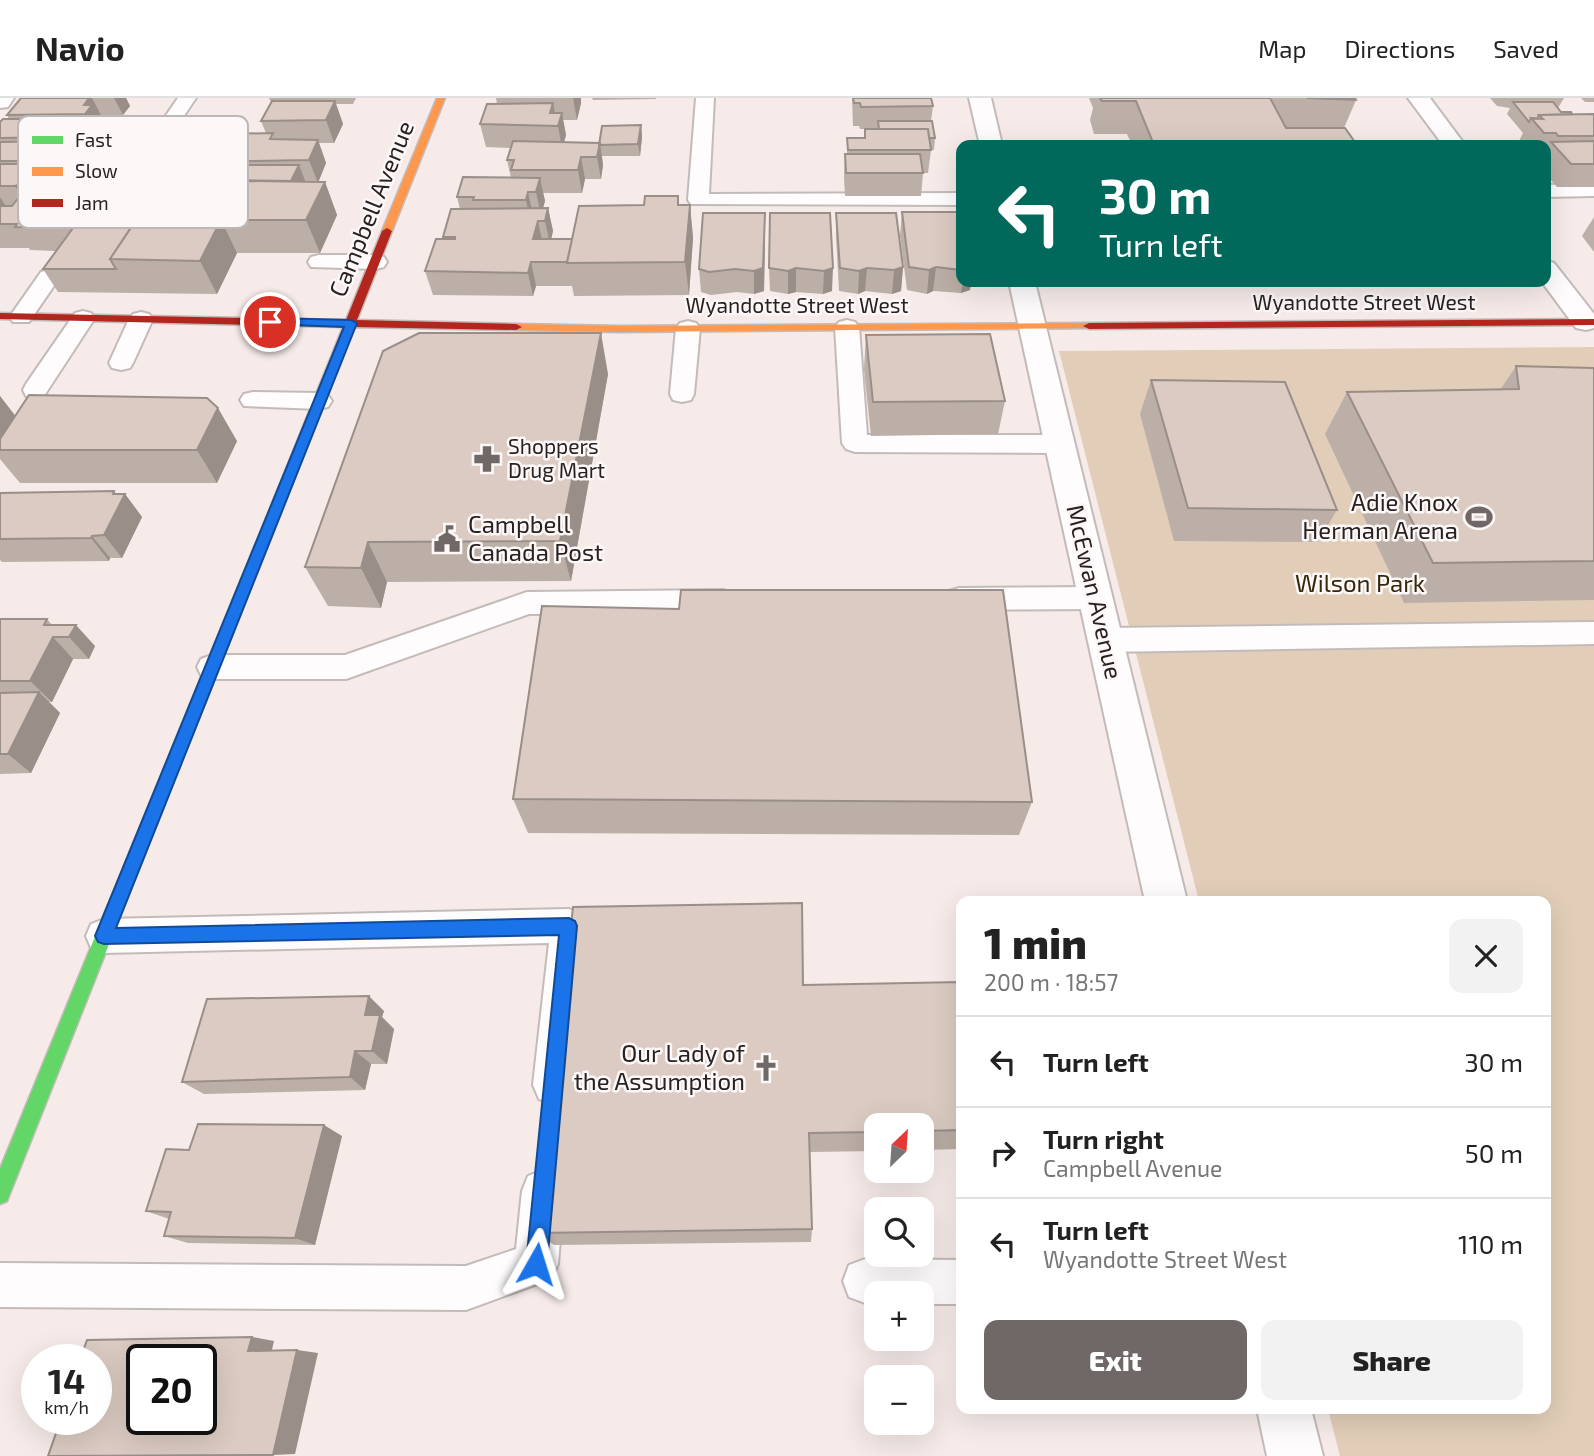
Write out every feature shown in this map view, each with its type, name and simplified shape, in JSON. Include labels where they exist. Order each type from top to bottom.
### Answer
[{"type":"main road","name":"Campbell Avenue","points":[[0,1194],[441,98]]},
{"type":"main road","name":"Wyandotte Street West","points":[[11,317],[688,328],[1590,322]]},
{"type":"street","points":[[980,98],[990,140]]},
{"type":"street","points":[[1419,98],[1450,140]]},
{"type":"street","points":[[1551,275],[1590,322]]},
{"type":"street","name":"McEwan Avenue","points":[[1023,287],[1166,896]]},
{"type":"street","points":[[1285,1414],[1296,1456]]},
{"type":"lane","points":[[175,116],[187,98]]},
{"type":"lane","points":[[705,98],[698,201],[956,199]]},
{"type":"lane","points":[[1551,191],[1594,190]]},
{"type":"lane","points":[[0,214],[18,214]]},
{"type":"lane","points":[[319,262],[376,262]]},
{"type":"lane","points":[[11,317],[49,277]]},
{"type":"lane","points":[[34,390],[83,318]]},
{"type":"lane","points":[[121,363],[141,319]]},
{"type":"lane","points":[[848,327],[855,443],[1060,444]]},
{"type":"lane","points":[[682,394],[688,328]]},
{"type":"lane","points":[[253,400],[319,401]]},
{"type":"lane","points":[[934,600],[1096,598]]},
{"type":"lane","points":[[212,667],[346,667],[527,603],[752,601]]},
{"type":"lane","points":[[1106,640],[1594,633]]},
{"type":"lane","points":[[0,1284],[467,1288],[536,1264],[569,926],[104,936]]},
{"type":"lane","points":[[934,1282],[956,1282]]},
{"type":"green space","name":"Wilson Park","points":[[1594,347],[1594,1456],[1340,1456],[1329,1414],[1551,1414],[1551,896],[1198,896],[1059,351]]},
{"type":"building","points":[[21,98],[89,98],[84,105],[92,105],[85,114],[7,115]]},
{"type":"building","points":[[853,98],[931,98],[933,106],[861,107],[860,103],[854,103]]},
{"type":"building","points":[[1100,98],[1270,98],[1286,128],[1345,128],[1353,140],[1152,140],[1136,101],[1102,101]]},
{"type":"building","points":[[1307,98],[1355,98],[1356,100]]},
{"type":"building","points":[[272,101],[335,101],[326,120],[261,121]]},
{"type":"building","points":[[1513,102],[1553,102],[1561,112],[1572,114],[1539,115],[1537,119],[1531,118],[1529,122]]},
{"type":"building","points":[[553,103],[550,113],[562,113],[558,126],[480,124],[487,104]]},
{"type":"building","points":[[1594,114],[1594,136],[1558,136],[1556,133],[1544,133],[1531,118],[1543,119],[1539,115]]},
{"type":"building","points":[[3,119],[18,119],[18,138],[0,138],[0,122]]},
{"type":"building","points":[[878,121],[932,121],[935,138],[929,138],[928,129],[879,129]]},
{"type":"building","points":[[641,125],[638,144],[599,145],[602,126]]},
{"type":"building","points":[[865,129],[928,129],[931,150],[848,150],[847,138],[865,138]]},
{"type":"building","points":[[273,133],[270,139],[318,140],[309,160],[248,161],[248,134]]},
{"type":"building","points":[[513,141],[600,143],[597,157],[581,157],[578,170],[511,170],[514,160],[507,160]]},
{"type":"building","points":[[1594,141],[1594,164],[1571,164],[1551,142]]},
{"type":"building","points":[[0,142],[18,142],[18,161],[0,161]]},
{"type":"building","points":[[845,154],[920,154],[923,173],[846,173]]},
{"type":"building","points":[[0,164],[18,164],[18,185],[0,186]]},
{"type":"building","points":[[248,165],[299,165],[291,181],[248,180]]},
{"type":"building","points":[[463,177],[540,178],[536,192],[528,192],[526,200],[473,200],[474,197],[457,197]]},
{"type":"building","points":[[248,181],[325,182],[306,220],[248,220]]},
{"type":"building","points":[[645,196],[678,196],[678,205],[690,205],[685,262],[567,263],[579,206],[644,205]]},
{"type":"building","points":[[18,198],[18,227],[15,227],[17,224],[0,224],[0,206],[12,206]]},
{"type":"building","points":[[548,208],[545,221],[538,221],[533,239],[572,239],[567,262],[531,262],[528,273],[425,271],[436,239],[455,239],[443,237],[451,209]]},
{"type":"building","points":[[902,212],[956,212],[956,269],[909,267]]},
{"type":"building","points":[[703,213],[765,213],[763,268],[754,271],[735,269],[709,272],[699,269]]},
{"type":"building","points":[[770,213],[830,213],[833,268],[824,271],[796,268],[788,271],[769,268]]},
{"type":"building","points":[[836,213],[896,213],[903,267],[894,270],[867,268],[859,271],[840,268]]},
{"type":"building","points":[[73,228],[130,228],[110,259],[116,269],[43,269]]},
{"type":"building","points":[[131,228],[217,228],[200,261],[110,259]]},
{"type":"building","points":[[419,333],[601,333],[560,541],[368,542],[361,568],[305,567],[383,351]]},
{"type":"building","points":[[990,334],[1005,401],[873,402],[866,335]]},
{"type":"building","name":"Adie Knox Herman Arena","points":[[1516,366],[1594,368],[1594,561],[1433,563],[1347,392],[1519,389]]},
{"type":"building","points":[[1151,380],[1285,382],[1337,510],[1188,508]]},
{"type":"building","points":[[29,395],[207,398],[218,408],[197,450],[0,450],[0,439]]},
{"type":"building","points":[[114,491],[113,494],[125,494],[104,535],[91,538],[0,539],[0,493]]},
{"type":"building","points":[[681,590],[1003,590],[1032,802],[513,799],[542,606],[679,609]]},
{"type":"building","points":[[0,619],[47,619],[44,625],[76,625],[69,637],[53,637],[30,681],[0,681]]},
{"type":"building","points":[[39,692],[8,754],[0,754],[0,693]]},
{"type":"building","name":"Our Lady of the Assumption","points":[[802,903],[803,985],[956,982],[956,1130],[934,1131],[934,1113],[864,1113],[864,1132],[809,1133],[812,1229],[536,1233],[573,907]]},
{"type":"building","points":[[369,996],[365,1015],[380,1015],[372,1051],[355,1051],[350,1077],[182,1082],[207,999]]},
{"type":"building","points":[[198,1124],[324,1125],[295,1238],[164,1236],[171,1212],[146,1211],[166,1149],[189,1150]]},
{"type":"building","points":[[252,1337],[248,1351],[297,1350],[273,1455],[48,1456],[55,1435],[112,1435],[112,1344],[86,1344],[87,1340]]},
{"type":"traffic: fast","points":[[0,1194],[132,866]]},
{"type":"traffic: slow","points":[[387,231],[441,98]]},
{"type":"traffic: slow","points":[[516,327],[621,329],[1089,326]]},
{"type":"traffic: slow","points":[[132,866],[286,484]]},
{"type":"traffic: jam","points":[[286,484],[387,231]]},
{"type":"traffic: jam","points":[[0,316],[516,327]]},
{"type":"traffic: jam","points":[[1089,326],[1594,322]]},
{"type":"place","name":"Shoppers Drug Mart","points":[[487,459]]},
{"type":"place","name":"Adie Knox Herman Arena","points":[[1479,517]]},
{"type":"place","name":"Campbell Canada Post","points":[[447,539]]},
{"type":"place","name":"Our Lady of the Assumption","points":[[766,1068]]},
{"type":"route","points":[[270,322],[351,323],[104,936],[569,926],[536,1264]]}]
